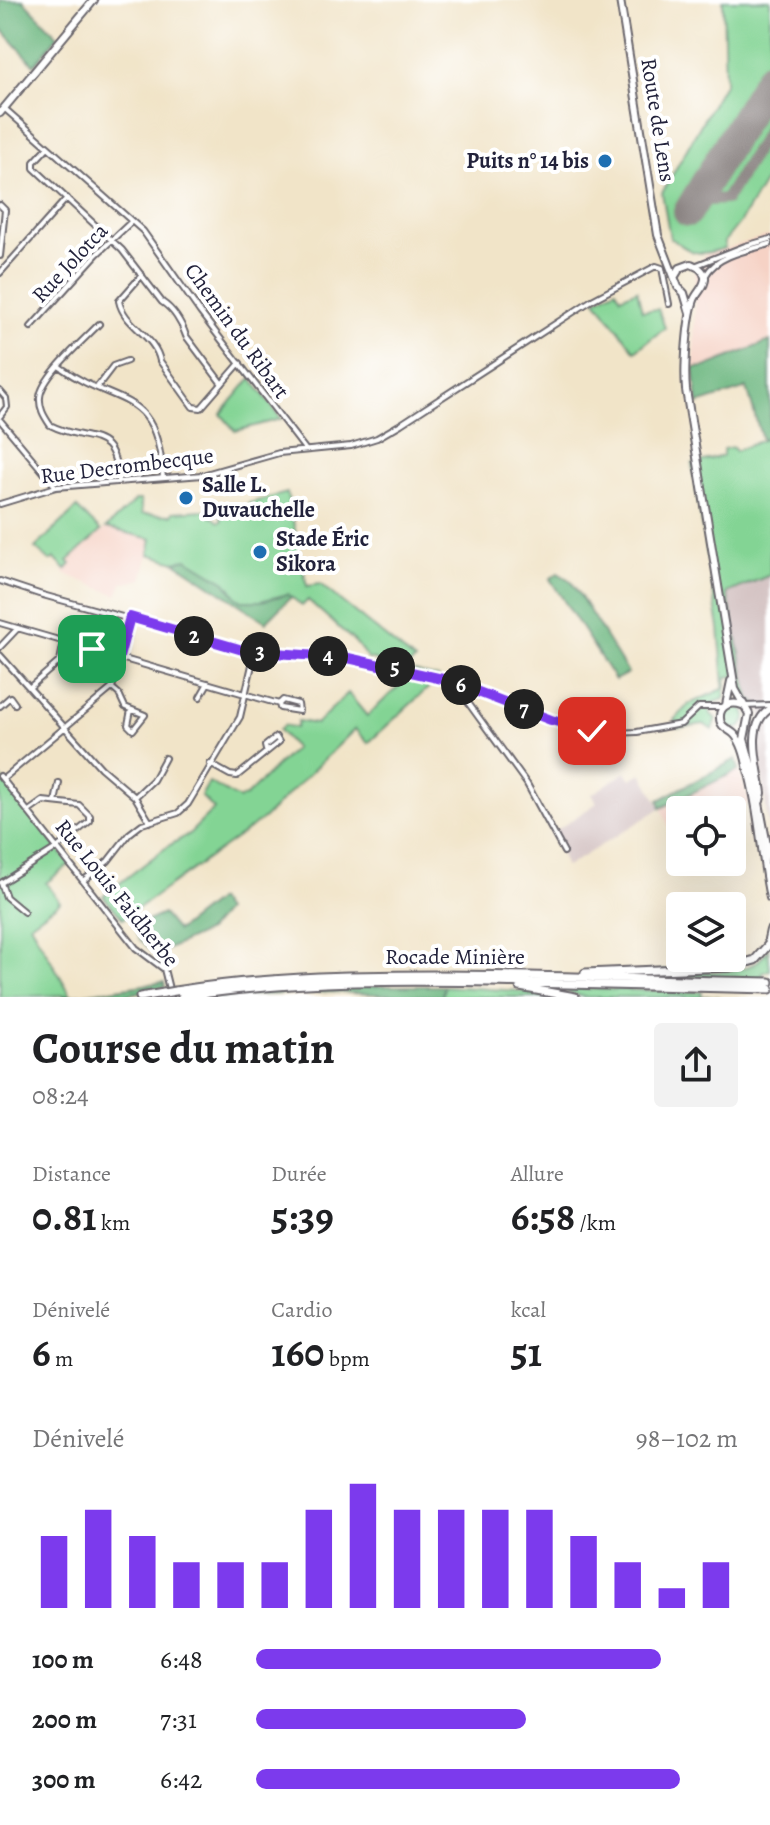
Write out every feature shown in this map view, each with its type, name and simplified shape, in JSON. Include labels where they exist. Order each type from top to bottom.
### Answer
[{"type":"highway","points":[[515,975],[730,967],[755,960],[770,944]]},
{"type":"highway","name":"Rocade Minière","points":[[173,994],[252,981],[330,975],[515,975],[770,982]]},
{"type":"highway","name":"Rocade Minière","points":[[140,997],[305,984],[482,982],[770,989]]},
{"type":"highway","points":[[482,982],[575,997]]},
{"type":"main road","points":[[2,110],[94,0]]},
{"type":"main road","name":"Route de Lens","points":[[620,0],[661,246],[676,280]]},
{"type":"main road","points":[[661,246],[673,261],[684,266],[695,265],[705,278],[694,301],[685,370],[686,390],[732,673],[737,697],[749,714],[744,739],[770,861]]},
{"type":"main road","points":[[684,266],[676,280],[684,293],[691,321]]},
{"type":"main road","points":[[684,293],[699,291]]},
{"type":"main road","points":[[726,706],[732,673]]},
{"type":"main road","points":[[743,706],[733,703],[726,706],[720,713],[720,721],[724,728],[731,731],[739,731],[747,723]]},
{"type":"main road","points":[[760,805],[762,793],[755,732],[768,707]]},
{"type":"main road","points":[[731,731],[739,742],[749,771],[770,898]]},
{"type":"main road","points":[[770,930],[770,944]]},
{"type":"street","name":"Chemin du Ribart","points":[[2,110],[143,231],[200,312],[306,450]]},
{"type":"street","points":[[48,147],[34,162],[34,168],[113,240],[169,307],[184,327],[186,336],[222,384]]},
{"type":"street","points":[[0,273],[67,198]]},
{"type":"street","points":[[0,205],[5,210],[0,256]]},
{"type":"street","name":"Rue Jolotca","points":[[31,327],[97,254],[132,221]]},
{"type":"street","points":[[695,265],[745,246],[770,242]]},
{"type":"street","points":[[705,278],[710,268],[719,261],[770,242]]},
{"type":"street","name":"Rue Decrombecque","points":[[0,504],[56,487],[216,472],[267,456],[306,450],[333,450],[377,438],[616,286],[658,265],[662,268],[665,285]]},
{"type":"street","points":[[142,275],[119,301],[120,308],[136,329],[146,335],[160,361],[193,407],[201,408],[240,363]]},
{"type":"street","points":[[669,304],[665,285],[676,280]]},
{"type":"street","points":[[99,324],[43,386],[40,398],[42,412],[50,425],[109,446],[117,462],[118,482]]},
{"type":"street","points":[[97,387],[113,366],[127,361]]},
{"type":"street","points":[[59,366],[130,401],[155,431],[160,444],[163,478]]},
{"type":"street","points":[[0,391],[6,398],[7,407],[0,418],[56,487]]},
{"type":"street","points":[[0,581],[255,652],[348,658],[459,684],[551,720],[592,731],[637,732],[675,726],[684,722],[696,708],[726,706]]},
{"type":"street","points":[[1,778],[112,685],[130,617]]},
{"type":"street","points":[[0,623],[279,704],[280,708],[299,711],[298,704],[283,700],[279,704]]},
{"type":"street","points":[[0,647],[18,628]]},
{"type":"street","points":[[30,687],[60,661],[64,641]]},
{"type":"street","points":[[92,649],[85,671],[87,676],[112,685],[125,707],[145,716],[133,730],[128,725],[131,710]]},
{"type":"street","points":[[84,880],[108,861],[129,834],[184,808],[240,717],[255,652]]},
{"type":"street","points":[[0,655],[78,744],[135,797],[150,822]]},
{"type":"street","points":[[200,697],[208,683]]},
{"type":"street","points":[[459,684],[469,704],[527,784],[564,852]]},
{"type":"street","points":[[0,706],[10,697],[15,704]]},
{"type":"street","points":[[743,706],[768,707]]},
{"type":"street","points":[[747,723],[768,707]]},
{"type":"street","points":[[709,708],[720,721]]},
{"type":"street","points":[[210,764],[237,776],[266,750]]},
{"type":"street","points":[[135,797],[153,780],[165,758]]},
{"type":"street","name":"Rue Louis Faidherbe","points":[[1,778],[136,948],[164,969],[173,994]]},
{"type":"street","points":[[55,802],[59,783]]},
{"type":"street","points":[[24,912],[6,897],[1,883],[58,847],[90,821],[90,816],[79,805],[38,802],[29,811]]},
{"type":"shaded area","points":[[770,235],[770,341],[705,367],[694,368],[695,273],[704,255]]},
{"type":"shaded area","points":[[106,528],[153,539],[142,579],[123,582],[117,595],[63,573],[70,565],[68,562]]},
{"type":"shaded area","points":[[770,575],[770,839],[757,737],[762,717],[756,703],[749,698],[727,592]]},
{"type":"shaded area","points":[[739,770],[750,803],[746,805],[746,796],[686,796]]},
{"type":"shaded area","points":[[626,772],[631,779],[642,773],[661,808],[566,867],[552,833],[597,803],[592,794]]},
{"type":"green space","points":[[0,0],[23,0],[58,36],[34,65],[0,27]]},
{"type":"green space","points":[[723,0],[770,0],[770,173],[724,242],[725,248],[702,253],[690,251],[670,238],[662,193],[725,82]]},
{"type":"green space","points":[[616,289],[621,297],[637,290],[642,311],[658,309],[665,328],[635,351],[596,300]]},
{"type":"green space","points":[[770,341],[770,437],[762,440],[747,388],[698,404],[694,368],[705,367]]},
{"type":"green space","points":[[251,378],[281,419],[235,431],[221,414]]},
{"type":"green space","points":[[770,437],[770,575],[727,593],[749,698],[756,703],[743,698],[736,676],[727,677],[724,699],[713,703],[710,713],[716,719],[712,730],[704,724],[678,728],[674,720],[689,704],[723,689],[724,684],[719,628],[692,464],[723,456],[723,449],[733,447],[735,451]]},
{"type":"green space","points":[[287,493],[307,586],[320,584],[415,661],[407,667],[368,659],[355,642],[308,600],[302,606],[288,594],[261,601],[242,601],[230,587],[187,559],[175,562],[149,554],[152,539],[106,528],[136,500],[140,500],[142,514],[172,515],[173,512],[204,510],[219,522],[222,521],[220,514]]},
{"type":"green space","points":[[77,508],[101,531],[68,561],[71,564],[66,570],[54,558],[50,561],[35,548]]},
{"type":"green space","points":[[187,559],[225,582],[242,601],[261,601],[288,594],[291,597],[266,622],[175,562]]},
{"type":"green space","points":[[558,573],[571,581],[628,673],[615,680],[550,579]]},
{"type":"green space","points":[[96,653],[116,661],[111,662],[108,676],[111,678],[108,680],[89,675],[92,655]]},
{"type":"green space","points":[[414,672],[439,678],[368,743],[355,729],[263,819],[123,919],[103,896],[168,846],[188,835],[214,809],[201,796],[209,782],[239,799],[246,796],[295,748],[279,730],[284,725],[296,728],[298,721],[316,724],[348,693],[367,716]]},
{"type":"green space","points":[[734,705],[742,709],[746,717],[742,725],[734,729],[726,725],[722,717],[726,709]]},
{"type":"green space","points":[[736,759],[739,770],[686,796],[667,796]]},
{"type":"green space","points":[[0,776],[70,864],[46,883],[60,902],[30,924],[71,995],[0,997]]},
{"type":"green space","points":[[666,796],[666,806],[661,808],[659,800]]},
{"type":"green space","points":[[217,900],[225,911],[208,931],[155,955],[139,939],[136,931],[147,921],[163,914],[177,931]]},
{"type":"green space","points":[[768,949],[770,970],[762,973],[764,978],[644,975],[666,970],[746,972],[746,967]]},
{"type":"green space","points":[[164,982],[165,987],[116,997],[63,997]]},
{"type":"green space","points":[[444,986],[535,992],[562,997],[442,997]]},
{"type":"green space","points":[[444,986],[442,997],[326,992],[214,997],[284,989]]},
{"type":"green space","points":[[557,988],[702,992],[701,996],[720,997],[583,997]]},
{"type":"taxiway","points":[[694,201],[726,199],[770,127]]},
{"type":"runway","points":[[688,212],[770,76]]},
{"type":"place","name":"Puits n° 14 bis","points":[[605,161]]},
{"type":"place","name":"Salle L. Duvauchelle","points":[[186,498]]},
{"type":"place","name":"Stade Éric Sikora","points":[[260,552]]},
{"type":"route","points":[[92,649],[119,657],[130,617],[246,651],[348,658],[404,669],[447,680],[551,720],[592,731]]}]
